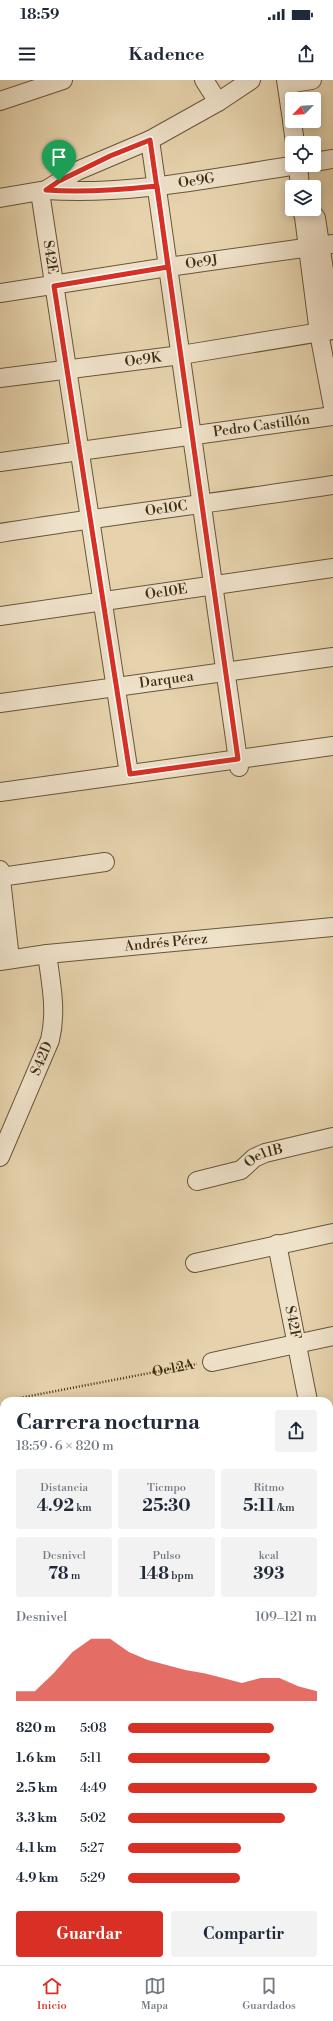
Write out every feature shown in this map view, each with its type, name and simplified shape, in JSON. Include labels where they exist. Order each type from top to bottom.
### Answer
[{"type":"street","points":[[0,101],[62,80]]},
{"type":"street","points":[[204,80],[218,102]]},
{"type":"street","points":[[0,198],[43,191],[77,171],[150,140],[218,102],[251,80]]},
{"type":"street","points":[[288,92],[287,82],[312,80]]},
{"type":"street","points":[[150,140],[239,763]]},
{"type":"street","points":[[321,161],[333,160]]},
{"type":"street","name":"Oe9G","points":[[43,191],[76,192],[157,186],[285,167]]},
{"type":"street","name":"S42E","points":[[43,191],[54,286],[130,774]]},
{"type":"street","points":[[305,216],[320,246],[319,287],[328,331],[329,369],[333,407]]},
{"type":"street","name":"Oe9J","points":[[0,293],[54,286],[168,267],[320,246]]},
{"type":"street","name":"Oe9K","points":[[0,378],[181,355],[328,331]]},
{"type":"street","name":"Pedro Castillón","points":[[0,462],[333,416]]},
{"type":"street","name":"Oe10C","points":[[0,533],[90,518],[202,505],[333,485]]},
{"type":"street","name":"Oe10E","points":[[0,616],[333,568]]},
{"type":"street","name":"Darquea","points":[[0,703],[333,658]]},
{"type":"street","points":[[0,792],[130,774],[239,763],[333,746]]},
{"type":"street","points":[[5,960],[0,874],[105,862]]},
{"type":"street","name":"Andrés Pérez","points":[[5,960],[47,954],[333,927]]},
{"type":"street","name":"S42D","points":[[0,1157],[50,1040],[54,1011],[47,954]]},
{"type":"street","name":"Oe11B","points":[[197,1181],[241,1170],[254,1158],[265,1152],[333,1137]]},
{"type":"street","points":[[195,1263],[333,1233]]},
{"type":"street","name":"S42F","points":[[277,1244],[307,1397]]},
{"type":"street","name":"Oe12A","points":[[212,1362],[333,1336]]},
{"type":"path","name":"Oe12A","points":[[25,1397],[212,1362]]},
{"type":"route","points":[[59,181],[46,190],[76,192],[157,186],[168,267],[54,286],[130,774],[238,759],[157,186],[150,140],[110,156],[59,181]]}]
